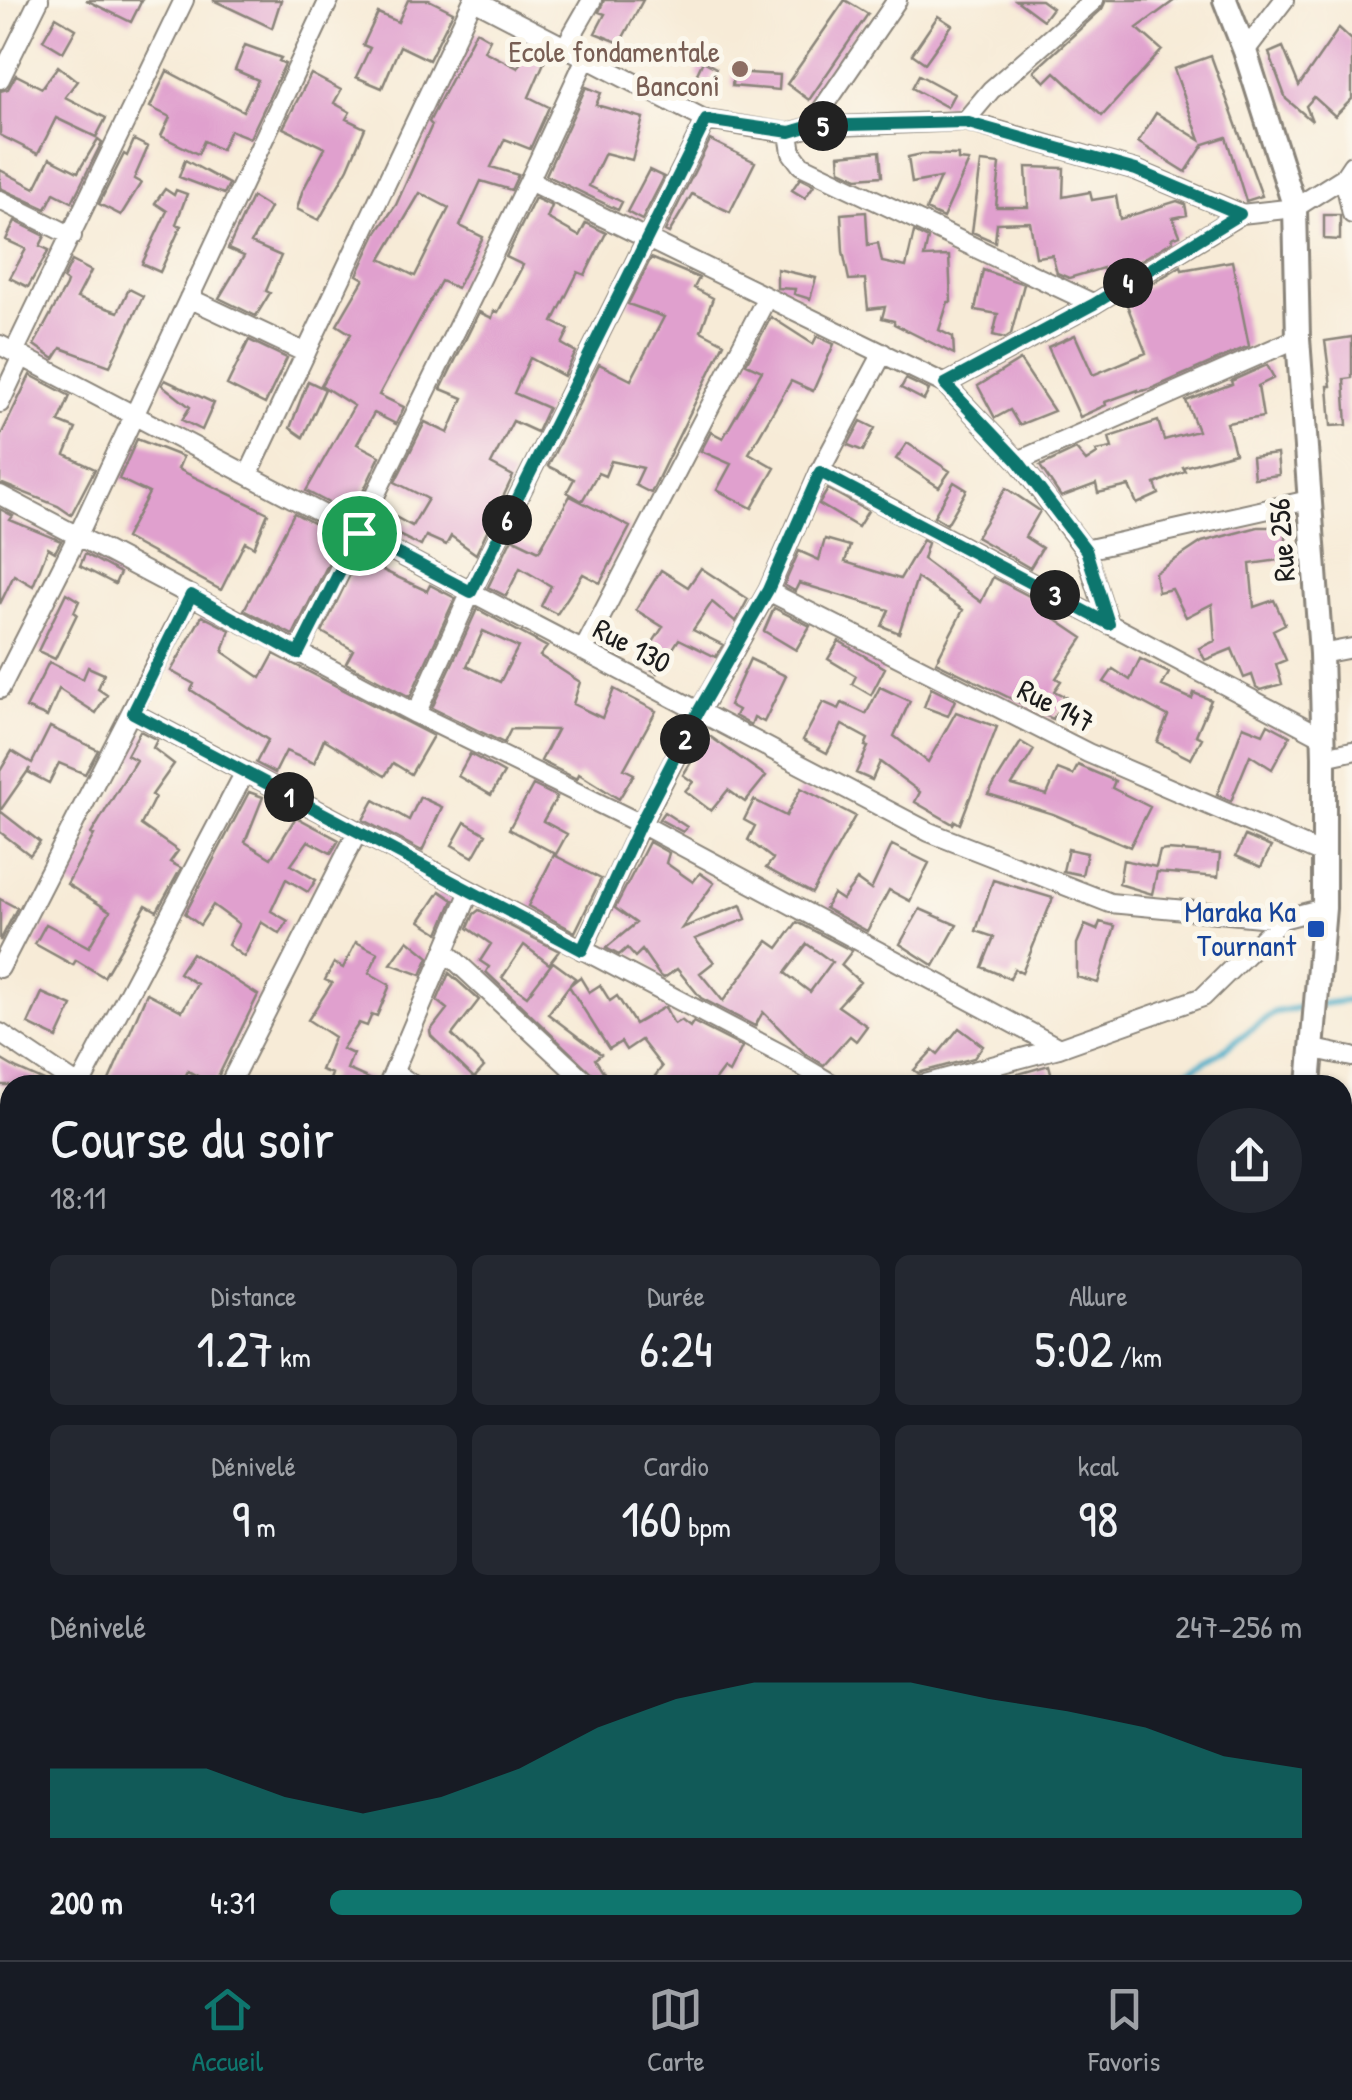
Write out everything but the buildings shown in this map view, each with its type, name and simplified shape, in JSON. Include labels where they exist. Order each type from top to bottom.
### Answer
[{"type":"street","points":[[0,79],[39,0]]},
{"type":"street","points":[[0,403],[12,351],[72,236],[184,0]]},
{"type":"street","points":[[0,689],[78,536],[329,0]]},
{"type":"street","points":[[248,475],[474,0],[706,120],[790,132],[810,126],[965,122],[1136,170],[1240,214]]},
{"type":"street","points":[[565,47],[592,0]]},
{"type":"street","points":[[810,126],[897,0]]},
{"type":"street","name":"Rue 256","points":[[1226,0],[1246,51],[1294,208],[1298,338],[1321,654],[1325,855],[1309,1075]]},
{"type":"street","points":[[1246,51],[1284,0]]},
{"type":"street","points":[[965,122],[990,90],[1090,1]]},
{"type":"street","points":[[298,654],[586,58]]},
{"type":"street","points":[[416,714],[471,592],[706,120]]},
{"type":"street","points":[[790,132],[792,153],[802,165],[1094,304]]},
{"type":"street","points":[[945,384],[1094,304],[1240,214],[1294,208],[1348,171],[1352,214]]},
{"type":"street","points":[[529,181],[945,384],[1018,461],[1086,550],[1109,624]]},
{"type":"street","points":[[0,200],[72,236]]},
{"type":"street","points":[[582,651],[767,297]]},
{"type":"street","points":[[190,298],[306,352]]},
{"type":"street","points":[[1018,461],[1298,338]]},
{"type":"street","name":"Rue 130","points":[[12,351],[929,832],[1110,903],[1282,919],[1324,908]]},
{"type":"street","points":[[582,950],[640,824],[768,590],[820,472],[883,354]]},
{"type":"street","points":[[820,472],[1109,624],[1323,747],[1352,751]]},
{"type":"street","points":[[0,495],[298,654],[640,824],[1060,1048]]},
{"type":"street","points":[[1086,550],[1309,500]]},
{"type":"street","name":"Rue 147","points":[[768,590],[1088,754],[1325,855]]},
{"type":"street","points":[[0,968],[191,595]]},
{"type":"street","points":[[1321,654],[1352,648]]},
{"type":"street","points":[[133,713],[815,1075]]},
{"type":"street","points":[[83,1075],[244,774]]},
{"type":"street","points":[[234,1075],[357,833]]},
{"type":"street","points":[[392,1075],[470,891]]},
{"type":"street","points":[[959,1075],[1060,1048],[1203,997],[1282,919]]},
{"type":"street","points":[[444,952],[578,1075]]},
{"type":"street","points":[[0,1033],[63,1075]]},
{"type":"street","points":[[1314,1040],[1352,1057]]},
{"type":"waterway","points":[[1322,1004],[1352,1000]]},
{"type":"waterway","points":[[1181,1075],[1275,1012],[1310,1006]]},
{"type":"place","name":"Ecole fondamentale Banconi","points":[[740,69]]},
{"type":"place","name":"Maraka Ka Tournant","points":[[1316,929]]},
{"type":"route","points":[[706,120],[790,132],[810,126],[965,122],[1136,170],[1240,214],[1094,304],[945,384],[1018,461],[1086,550],[1109,624],[820,472],[768,590],[640,824],[582,950],[133,713],[191,595],[298,654],[359,533],[471,592],[706,120]]}]
